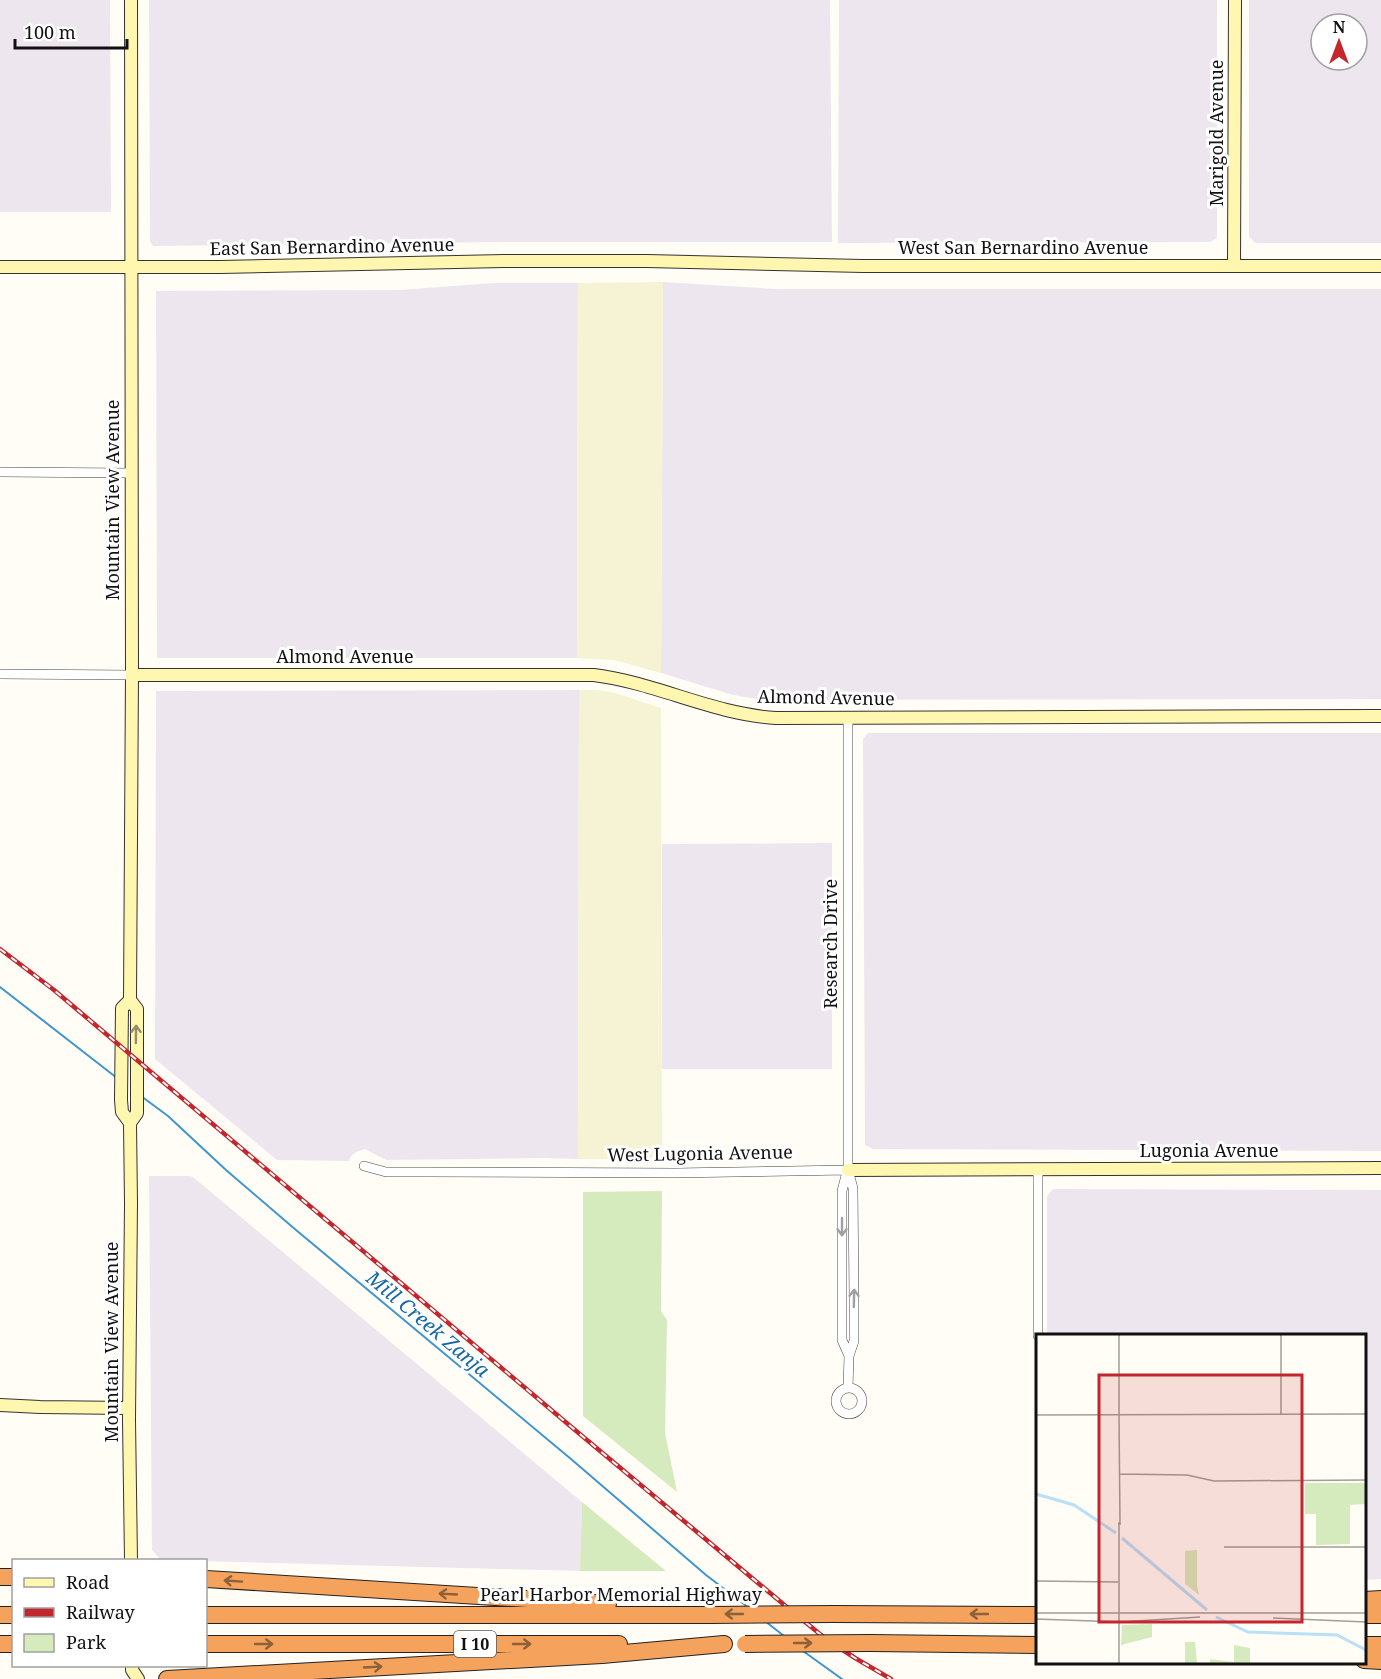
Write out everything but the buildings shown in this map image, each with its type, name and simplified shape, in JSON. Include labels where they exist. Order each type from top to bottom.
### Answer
[{"type":"highway","points":[[207,1579],[621,1604],[702,1614]]},
{"type":"highway","points":[[1366,1600],[1381,1599]]},
{"type":"highway","name":"Pearl Harbor Memorial Highway","points":[[207,1615],[1036,1614]]},
{"type":"highway","name":"I 10","points":[[207,1644],[1036,1645]]},
{"type":"highway","points":[[168,1679],[602,1655],[724,1644]]},
{"type":"highway","points":[[1366,1660],[1381,1661]]},
{"type":"main road","name":"Mountain View Avenue","points":[[131,0],[130,1000],[137,1009],[131,1215],[129,1408],[131,1559]]},
{"type":"main road","name":"Marigold Avenue","points":[[1234,0],[1234,266]]},
{"type":"main road","name":"East San Bernardino Avenue","points":[[0,267],[220,267],[493,261],[665,261]]},
{"type":"main road","name":"West San Bernardino Avenue","points":[[665,261],[875,266],[1381,266]]},
{"type":"main road","name":"Almond Avenue","points":[[132,675],[594,675],[630,681],[722,710],[776,718],[1381,716]]},
{"type":"main road","name":"Mountain View Avenue","points":[[130,1000],[122,1008],[121,1100],[122,1113],[134,1118]]},
{"type":"main road","name":"Lugonia Avenue","points":[[1038,1169],[1381,1168]]},
{"type":"main road","name":"West Lugonia Avenue","points":[[848,1170],[1038,1169]]},
{"type":"main road","points":[[0,1405],[129,1408]]},
{"type":"street","points":[[0,472],[131,473]]},
{"type":"street","points":[[0,674],[132,675]]},
{"type":"street","name":"Research Drive","points":[[848,718],[848,1170],[842,1191],[842,1340],[849,1356],[848,1388]]},
{"type":"street","name":"West Lugonia Avenue","points":[[364,1166],[386,1172],[494,1173],[848,1170]]},
{"type":"street","points":[[1038,1169],[1038,1334]]},
{"type":"shaded area","points":[[0,0],[110,0],[111,212],[0,212]]},
{"type":"shaded area","points":[[149,0],[830,0],[832,242],[507,242],[153,246],[150,241]]},
{"type":"shaded area","points":[[839,0],[1217,0],[1217,238],[1210,242],[838,243]]},
{"type":"shaded area","points":[[1249,0],[1381,0],[1381,243],[1255,243],[1249,236]]},
{"type":"shaded area","points":[[663,282],[776,289],[1381,289],[1381,699],[763,700],[733,695],[661,673]]},
{"type":"shaded area","points":[[663,282],[661,673],[614,660],[577,658],[578,283]]},
{"type":"shaded area","points":[[494,283],[578,283],[577,658],[157,658],[156,291],[400,290]]},
{"type":"shaded area","points":[[579,690],[578,1159],[386,1160],[365,1149],[356,1152],[349,1161],[277,1160],[155,1059],[156,691]]},
{"type":"shaded area","points":[[579,690],[615,693],[661,708],[662,1159],[578,1159]]},
{"type":"shaded area","points":[[868,733],[1381,733],[1381,1151],[873,1149],[865,1145],[863,739]]},
{"type":"shaded area","points":[[832,843],[832,1069],[662,1069],[662,844]]},
{"type":"shaded area","points":[[149,1176],[193,1177],[582,1502],[580,1571],[160,1559],[152,1550]]},
{"type":"shaded area","points":[[1053,1189],[1381,1190],[1381,1579],[1366,1580],[1366,1334],[1047,1334],[1047,1196]]},
{"type":"green space","points":[[662,1191],[661,1311],[667,1320],[665,1433],[677,1492],[583,1416],[583,1192]]},
{"type":"green space","points":[[582,1502],[666,1571],[580,1571]]},
{"type":"waterway","name":"Mill Creek Zanja","points":[[0,987],[117,1078]]},
{"type":"waterway","name":"Mill Creek Zanja","points":[[141,1096],[168,1116],[296,1230],[571,1459],[706,1575],[749,1608]]},
{"type":"waterway","name":"Mill Creek Zanja","points":[[765,1621],[784,1636]]},
{"type":"waterway","name":"Mill Creek Zanja","points":[[803,1651],[842,1679]]},
{"type":"railway","points":[[0,949],[54,990],[788,1608],[826,1639],[891,1679]]}]
